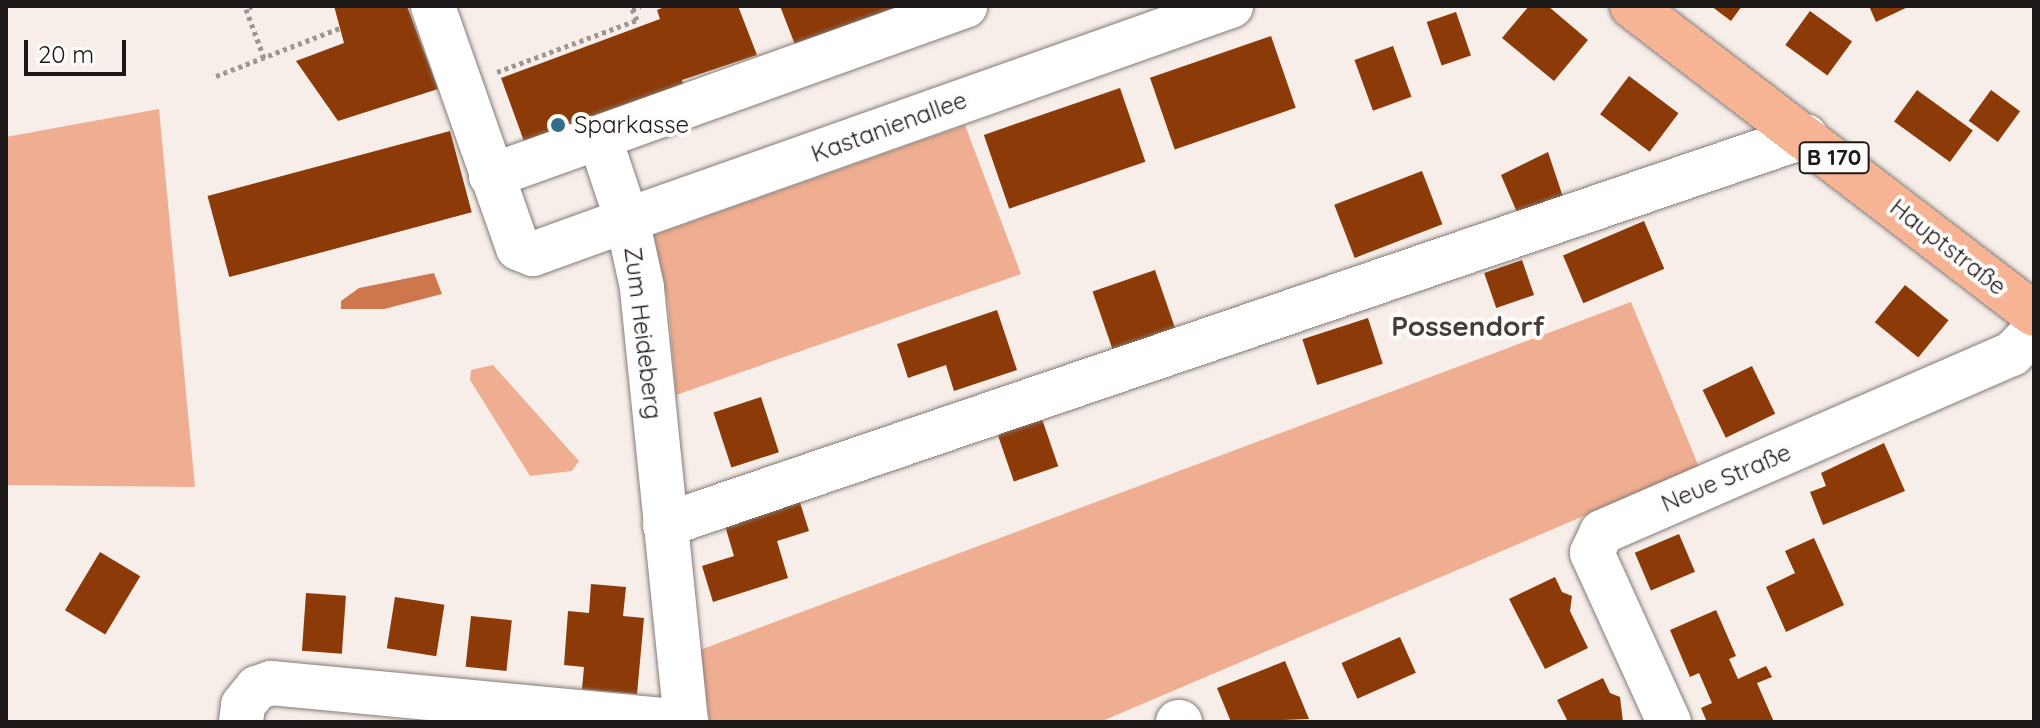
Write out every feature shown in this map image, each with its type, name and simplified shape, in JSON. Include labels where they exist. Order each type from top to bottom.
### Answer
[{"type":"main road","name":"Hauptstraße","points":[[1632,6],[1806,136],[2034,314]]},
{"type":"street","name":"Zum Heideberg","points":[[241,722],[243,705],[257,688],[271,683],[686,722],[642,287],[627,220],[533,254],[518,248],[433,6]]},
{"type":"street","points":[[491,176],[965,6]]},
{"type":"street","name":"Kastanienallee","points":[[627,220],[1231,6]]},
{"type":"street","points":[[665,525],[1806,136]]},
{"type":"street","points":[[600,139],[627,220]]},
{"type":"street","name":"Neue Straße","points":[[1669,722],[1592,553],[1602,532],[2012,354],[2034,331]]},
{"type":"path","points":[[252,6],[246,9],[264,58]]},
{"type":"path","points":[[459,87],[637,20],[632,9],[641,6]]},
{"type":"path","points":[[216,76],[340,28]]},
{"type":"shaded area","points":[[159,109],[195,487],[6,485],[6,137]]},
{"type":"shaded area","points":[[965,125],[1021,274],[676,395],[668,303],[654,235]]},
{"type":"shaded area","points":[[434,273],[442,294],[384,309],[341,309],[341,301],[359,288]]},
{"type":"shaded area","points":[[1631,302],[1699,467],[1100,722],[710,722],[700,650]]},
{"type":"shaded area","points":[[493,365],[579,461],[572,471],[530,476],[470,380],[471,370]]},
{"type":"building","points":[[334,6],[407,6],[438,89],[338,121],[296,61],[344,43]]},
{"type":"building","points":[[667,6],[738,6],[757,55],[682,80],[686,94],[525,144],[501,78],[660,19],[657,10]]},
{"type":"building","points":[[780,6],[929,6],[799,55]]},
{"type":"building","points":[[1529,6],[1548,6],[1588,40],[1554,81],[1502,38]]},
{"type":"building","points":[[1711,6],[1742,6],[1731,21]]},
{"type":"building","points":[[1869,6],[1910,6],[1876,22]]},
{"type":"building","points":[[1810,11],[1852,42],[1827,76],[1785,45]]},
{"type":"building","points":[[1456,12],[1471,55],[1442,66],[1427,22]]},
{"type":"building","points":[[1271,36],[1296,108],[1175,150],[1150,78]]},
{"type":"building","points":[[1393,46],[1411,97],[1373,111],[1354,60]]},
{"type":"building","points":[[1629,76],[1679,113],[1650,152],[1600,114]]},
{"type":"building","points":[[1120,88],[1145,162],[1009,209],[984,135]]},
{"type":"building","points":[[1917,90],[1973,131],[1950,162],[1894,122]]},
{"type":"building","points":[[1991,90],[2020,111],[1998,142],[1969,121]]},
{"type":"building","points":[[450,131],[472,212],[229,277],[208,196]]},
{"type":"building","points":[[1548,152],[1563,197],[1519,217],[1501,175]]},
{"type":"building","points":[[1422,171],[1442,224],[1355,258],[1334,205]]},
{"type":"building","points":[[1644,221],[1664,269],[1583,303],[1563,255]]},
{"type":"building","points":[[1522,260],[1534,295],[1496,308],[1484,273]]},
{"type":"building","points":[[1155,270],[1175,329],[1113,350],[1093,291]]},
{"type":"building","points":[[1905,285],[1949,320],[1918,358],[1875,322]]},
{"type":"building","points":[[997,310],[1017,370],[954,391],[946,365],[908,378],[897,344]]},
{"type":"building","points":[[1368,318],[1383,364],[1317,385],[1302,339]]},
{"type":"building","points":[[1752,366],[1775,414],[1726,438],[1703,390]]},
{"type":"building","points":[[761,397],[779,452],[731,468],[713,412]]},
{"type":"building","points":[[1042,419],[1058,466],[1014,482],[998,434]]},
{"type":"building","points":[[1884,443],[1905,491],[1823,525],[1810,492],[1826,486],[1821,473]]},
{"type":"building","points":[[798,496],[809,531],[777,541],[788,578],[713,602],[702,566],[734,556],[723,519]]},
{"type":"building","points":[[1679,534],[1695,572],[1651,590],[1635,553]]},
{"type":"building","points":[[1814,538],[1844,605],[1786,632],[1766,587],[1795,573],[1785,551]]},
{"type":"building","points":[[100,552],[140,576],[105,634],[65,610]]},
{"type":"building","points":[[1555,577],[1562,592],[1572,596],[1570,611],[1588,648],[1545,669],[1509,599]]},
{"type":"building","points":[[591,584],[626,587],[623,616],[644,618],[637,694],[582,689],[584,667],[564,665],[568,611],[589,613]]},
{"type":"building","points":[[306,593],[346,596],[342,654],[302,651]]},
{"type":"building","points":[[395,597],[444,605],[436,656],[387,648]]},
{"type":"building","points":[[1716,610],[1736,656],[1729,659],[1738,679],[1766,666],[1772,677],[1757,683],[1774,722],[1707,722],[1701,708],[1712,703],[1699,673],[1690,677],[1670,630]]},
{"type":"building","points":[[471,616],[512,620],[506,671],[466,667]]},
{"type":"building","points":[[1400,637],[1416,673],[1357,699],[1342,663]]},
{"type":"building","points":[[1285,661],[1309,719],[1231,722],[1217,688]]},
{"type":"building","points":[[1603,678],[1610,693],[1620,697],[1623,722],[1568,722],[1557,700]]},
{"type":"place","name":"Sparkasse","points":[[558,125]]},
{"type":"district","name":"Possendorf","points":[[1468,326]]}]
